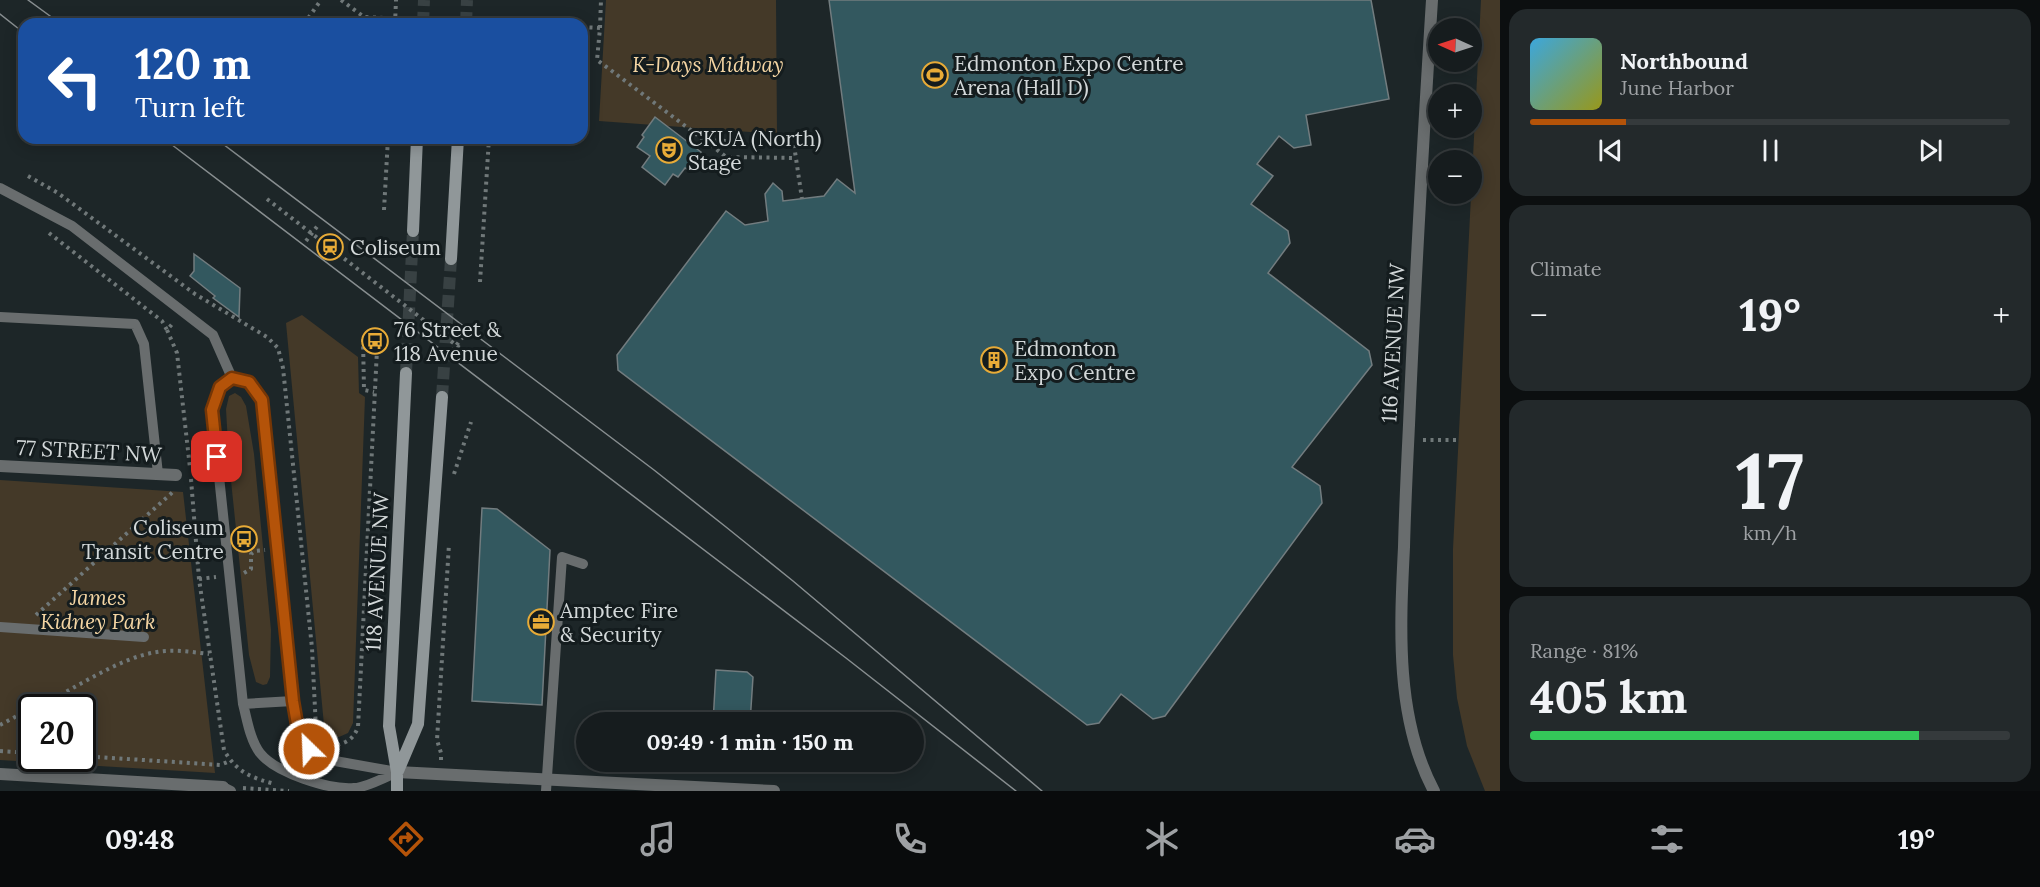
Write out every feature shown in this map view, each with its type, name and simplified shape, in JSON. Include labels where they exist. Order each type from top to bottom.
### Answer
[{"type":"main road","points":[[413,231],[417,144]]},
{"type":"main road","points":[[451,259],[458,144]]},
{"type":"main road","name":"118 AVENUE NW","points":[[397,791],[397,772],[389,726],[406,373]]},
{"type":"main road","name":"118 AVENUE NW","points":[[397,772],[418,724],[442,397]]},
{"type":"street","name":"116 AVENUE NW","points":[[1432,0],[1415,280],[1401,601],[1404,689],[1415,745],[1434,791]]},
{"type":"street","name":"77 STREET NW","points":[[0,466],[176,475]]},
{"type":"street","points":[[397,772],[547,785],[774,791]]},
{"type":"street","points":[[0,774],[227,789]]},
{"type":"lane","points":[[0,188],[72,226],[213,335],[232,378]]},
{"type":"lane","points":[[0,317],[135,324],[144,344],[158,474]]},
{"type":"lane","points":[[232,378],[249,382],[262,400],[293,701],[298,730],[309,749],[335,761],[397,772]]},
{"type":"lane","points":[[232,378],[220,387],[212,410],[243,704],[251,733],[260,753],[280,768],[303,780],[355,789],[397,772]]},
{"type":"lane","points":[[547,785],[562,557],[583,564]]},
{"type":"lane","points":[[0,627],[144,637]]},
{"type":"lane","points":[[243,704],[293,701]]},
{"type":"path","points":[[308,18],[321,0]]},
{"type":"path","points":[[341,0],[364,17],[384,18]]},
{"type":"path","points":[[394,18],[396,0]]},
{"type":"path","points":[[601,0],[597,60],[726,157],[796,158]]},
{"type":"path","points":[[588,28],[600,28]]},
{"type":"path","points":[[704,140],[728,141]]},
{"type":"path","points":[[384,210],[388,144]]},
{"type":"path","points":[[480,282],[489,144]]},
{"type":"path","points":[[794,145],[802,199]]},
{"type":"path","points":[[267,199],[478,362]]},
{"type":"path","points":[[306,241],[319,224]]},
{"type":"path","points":[[48,232],[162,321]]},
{"type":"path","points":[[167,330],[177,353],[191,475],[199,579],[224,750],[230,761],[247,775],[298,791]]},
{"type":"path","points":[[452,351],[465,334]]},
{"type":"path","points":[[363,339],[364,390],[374,392]]},
{"type":"path","points":[[454,477],[471,422]]},
{"type":"path","points":[[1408,440],[1458,440]]},
{"type":"path","points":[[22,628],[191,475]]},
{"type":"path","points":[[440,774],[441,753],[437,740],[450,534]]},
{"type":"path","points":[[199,579],[248,572],[251,569],[252,554],[255,551],[302,548]]},
{"type":"path","points":[[63,694],[120,664],[143,656],[165,651],[209,654]]},
{"type":"path","points":[[0,725],[18,715]]},
{"type":"path","points":[[0,751],[18,752]]},
{"type":"path","points":[[96,757],[220,765],[230,761]]},
{"type":"path","points":[[227,789],[290,791]]},
{"type":"green space","name":"K-Days Midway","points":[[606,0],[776,0],[777,134],[599,121]]},
{"type":"green space","points":[[1481,0],[1500,0],[1500,791],[1485,791],[1467,746],[1457,698],[1453,655],[1453,549],[1471,204],[1482,204],[1482,150],[1473,150],[1474,138],[1482,138],[1482,84],[1477,84],[1477,72],[1482,72],[1482,18],[1480,18]]},
{"type":"green space","points":[[302,315],[358,357],[359,393],[365,397],[353,723],[348,733],[339,737],[329,734],[324,725],[286,323]]},
{"type":"green space","points":[[235,393],[241,397],[246,406],[254,454],[271,630],[270,677],[267,684],[263,685],[256,682],[249,655],[229,461],[226,409],[229,396]]},
{"type":"green space","name":"James Kidney Park","points":[[0,480],[183,492],[215,773],[96,766],[96,694],[18,694],[18,761],[0,760]]},
{"type":"building","name":"Edmonton Expo Centre","points":[[829,0],[1371,0],[1389,99],[1306,115],[1311,145],[1294,148],[1279,136],[1257,164],[1273,176],[1251,204],[1288,231],[1290,243],[1268,273],[1369,351],[1372,365],[1292,467],[1320,486],[1322,503],[1165,716],[1153,719],[1121,694],[1099,723],[1087,725],[618,370],[617,355],[726,211],[745,225],[768,221],[765,194],[773,183],[782,191],[783,201],[824,196],[837,179],[855,193]]},
{"type":"building","name":"CKUA (North) Stage","points":[[655,117],[701,152],[687,169],[685,168],[678,177],[673,174],[665,185],[642,167],[650,156],[637,147],[644,137],[642,135]]},
{"type":"building","points":[[194,254],[240,288],[239,317],[213,298],[215,296],[190,276],[194,271]]},
{"type":"building","points":[[482,508],[497,509],[550,550],[542,705],[472,701]]},
{"type":"building","points":[[716,670],[747,672],[753,677],[751,712],[714,712]]},
{"type":"tunnel","points":[[423,18],[424,0]]},
{"type":"tunnel","points":[[466,18],[467,0]]},
{"type":"tunnel","points":[[406,373],[413,231]]},
{"type":"tunnel","points":[[442,397],[451,259]]},
{"type":"tram line","points":[[28,0],[53,18]]},
{"type":"tram line","points":[[0,14],[18,28]]},
{"type":"tram line","points":[[171,144],[846,658],[1016,791]]},
{"type":"tram line","points":[[223,144],[654,470],[793,581],[1042,791]]},
{"type":"place","name":"Edmonton Expo Centre Arena (Hall D)","points":[[935,75]]},
{"type":"place","name":"CKUA (North) Stage","points":[[669,150]]},
{"type":"place","name":"Coliseum","points":[[330,247]]},
{"type":"place","name":"76 Street & 118 Avenue","points":[[375,341]]},
{"type":"place","name":"Edmonton Expo Centre","points":[[994,360]]},
{"type":"place","name":"Coliseum Transit Centre","points":[[244,539]]},
{"type":"place","name":"Amptec Fire & Security","points":[[541,622]]},
{"type":"route","points":[[217,457],[212,410],[220,387],[232,378],[249,382],[262,400],[293,701],[298,730],[309,749]]}]
